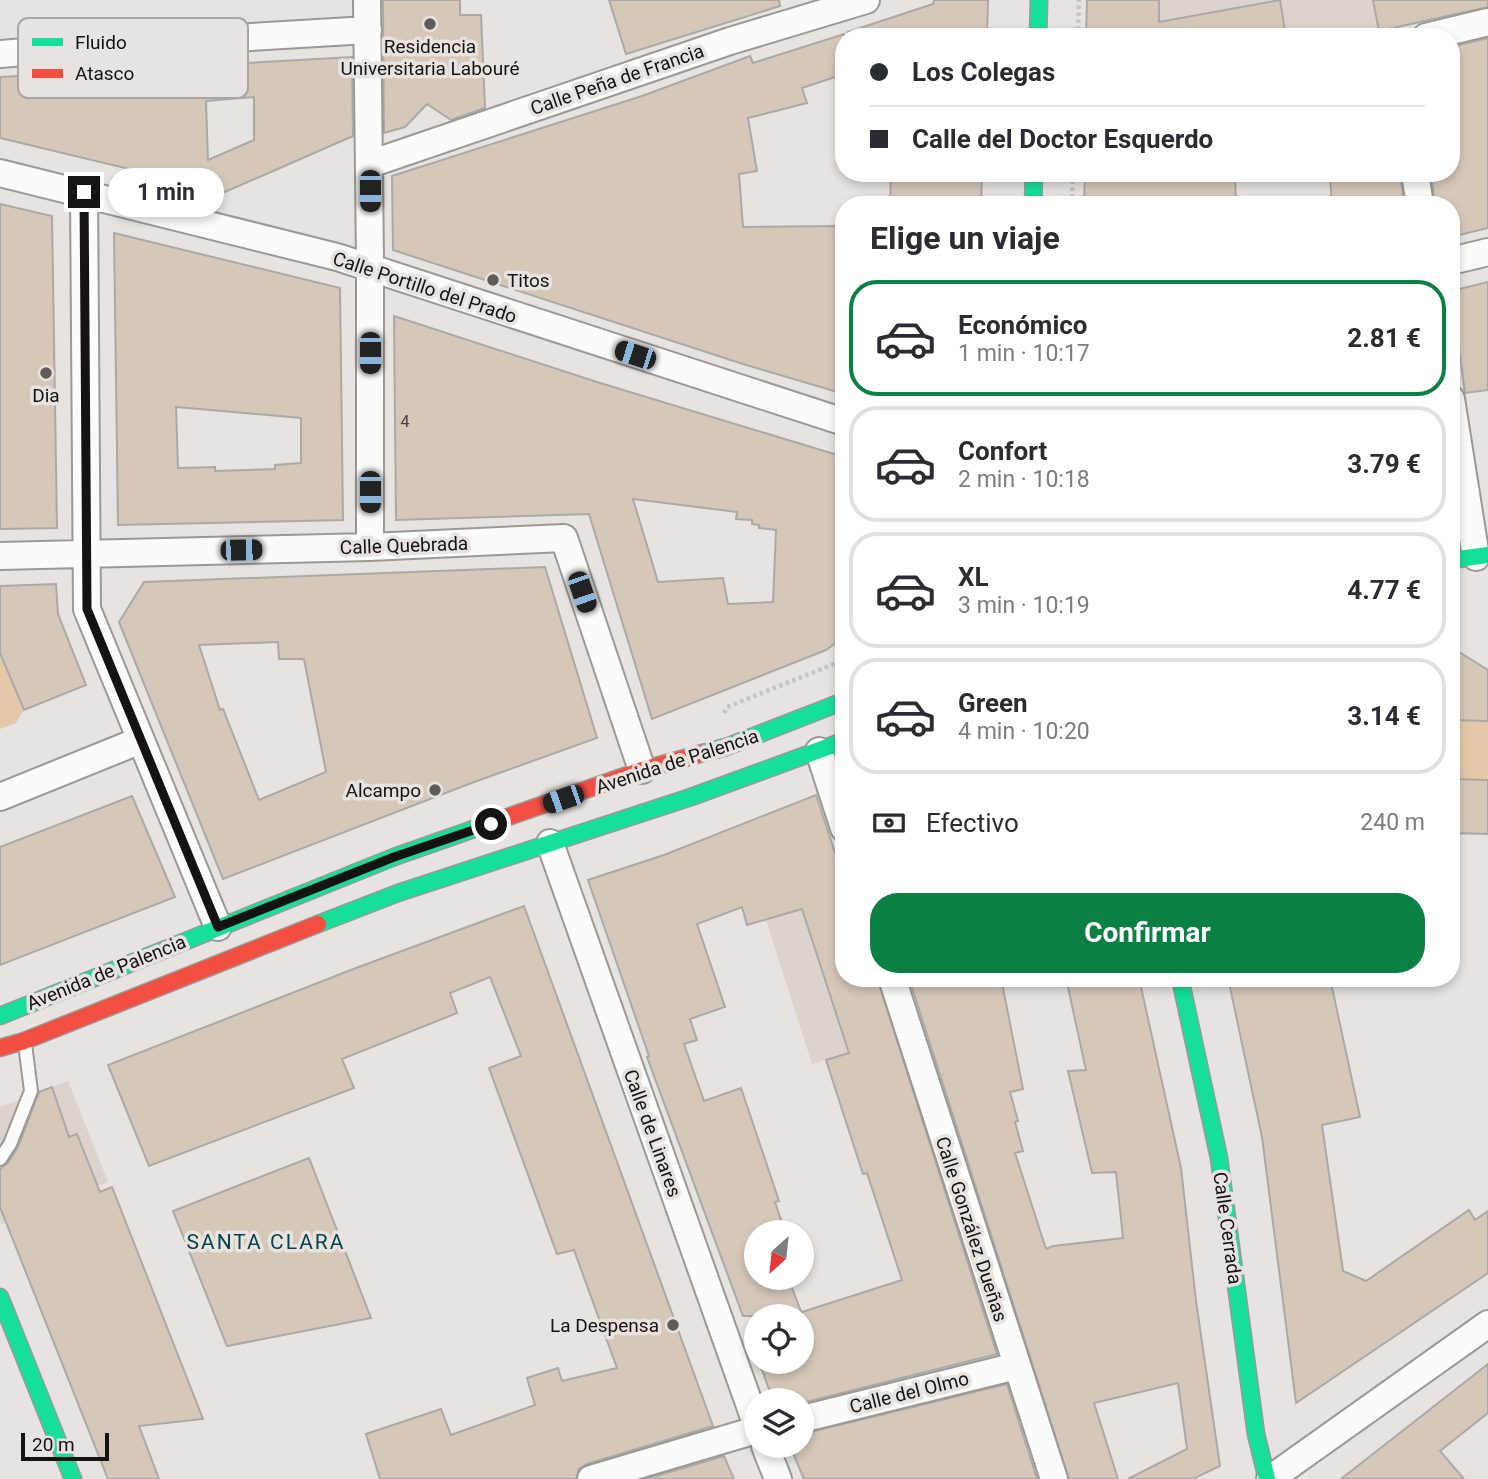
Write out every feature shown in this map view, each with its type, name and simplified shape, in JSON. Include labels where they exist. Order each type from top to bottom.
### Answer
[{"type":"main road","points":[[1038,28],[1039,0]]},
{"type":"main road","name":"Avenida de Palencia","points":[[0,1016],[394,857],[642,771],[726,747],[835,705]]},
{"type":"main road","name":"Avenida de Palencia","points":[[0,1048],[24,1041],[398,893],[691,797],[835,745]]},
{"type":"main road","name":"Calle Cerrada","points":[[1182,987],[1219,1158],[1256,1434],[1269,1479]]},
{"type":"main road","points":[[0,1297],[73,1479]]},
{"type":"street","points":[[368,0],[370,547]]},
{"type":"street","name":"Calle Peña de Francia","points":[[370,164],[730,41],[866,0]]},
{"type":"street","points":[[1460,29],[1488,22]]},
{"type":"street","points":[[248,37],[368,30]]},
{"type":"street","points":[[0,54],[18,52]]},
{"type":"street","name":"Calle Portillo del Prado","points":[[0,173],[337,257],[835,419]]},
{"type":"street","points":[[84,192],[87,609],[218,927]]},
{"type":"street","points":[[1460,259],[1488,252]]},
{"type":"street","points":[[1460,467],[1472,557]]},
{"type":"street","name":"Calle Quebrada","points":[[0,556],[370,547],[564,538],[642,771]]},
{"type":"street","points":[[0,797],[141,740]]},
{"type":"street","points":[[819,751],[835,800]]},
{"type":"street","name":"Calle de Linares","points":[[550,843],[744,1389]]},
{"type":"street","name":"Calle González Dueñas","points":[[895,987],[1054,1479]]},
{"type":"street","points":[[1269,1479],[1488,1324]]},
{"type":"street","name":"Calle del Olmo","points":[[814,1416],[1016,1366]]},
{"type":"street","points":[[591,1479],[744,1434]]},
{"type":"street","points":[[770,1458],[778,1479]]},
{"type":"lane","points":[[0,1159],[10,1144],[31,1091],[24,1041]]},
{"type":"path","points":[[1078,28],[1079,0]]},
{"type":"shaded area","points":[[1087,0],[1373,0],[1378,28],[1086,28]]},
{"type":"shaded area","points":[[0,653],[24,710],[16,723],[0,729]]},
{"type":"shaded area","points":[[1460,720],[1488,721],[1488,780],[1460,779]]},
{"type":"shaded area","points":[[835,898],[835,987],[851,987],[895,1040],[812,1064],[766,920]]},
{"type":"shaded area","points":[[68,1081],[108,1182],[2,1224],[0,1107]]},
{"type":"building","points":[[383,0],[460,0],[460,15],[481,15],[485,108],[451,120],[427,104],[405,127],[384,133]]},
{"type":"building","points":[[609,0],[779,0],[780,6],[626,54]]},
{"type":"building","points":[[934,0],[988,0],[987,28],[860,28],[933,4]]},
{"type":"building","points":[[1087,0],[1159,0],[1159,22],[1280,0],[1285,28],[1086,28]]},
{"type":"building","points":[[1373,0],[1488,0],[1488,7],[1393,28],[1378,28]]},
{"type":"building","points":[[835,37],[835,77],[802,88],[807,103],[748,118],[757,171],[739,174],[743,227],[835,226],[835,391],[393,250],[392,176],[642,96],[750,56],[753,63]]},
{"type":"building","points":[[1488,38],[1488,228],[1460,235],[1460,196],[1434,196],[1432,182],[1460,182],[1460,45]]},
{"type":"building","points":[[352,57],[353,136],[225,192],[0,138],[0,77],[18,76],[18,98],[242,98],[206,101],[208,160],[254,140],[254,97],[248,98],[248,63]]},
{"type":"building","points":[[891,182],[982,182],[981,196],[890,196]]},
{"type":"building","points":[[1085,182],[1235,182],[1236,196],[1084,196]]},
{"type":"building","points":[[1330,182],[1401,182],[1403,196],[1331,196]]},
{"type":"building","points":[[0,204],[52,216],[57,528],[0,529]]},
{"type":"building","points":[[114,233],[340,288],[343,520],[118,525]],"holes":[[[176,407],[301,418],[301,463],[275,465],[275,469],[215,471],[215,467],[178,468]]]},
{"type":"building","points":[[1488,282],[1488,390],[1465,393],[1460,357],[1460,289]]},
{"type":"building","points":[[394,316],[597,382],[835,454],[835,644],[826,650],[652,719],[589,514],[396,520]],"holes":[[[633,499],[737,512],[736,519],[752,520],[752,524],[759,525],[759,528],[776,530],[773,602],[728,604],[723,578],[658,582]]]},
{"type":"building","points":[[545,567],[597,738],[474,782],[223,879],[119,622],[144,582]],"holes":[[[278,642],[279,659],[304,659],[326,772],[259,800],[223,709],[220,710],[199,645]]]},
{"type":"building","points":[[56,584],[58,614],[86,685],[24,710],[0,653],[0,586]]},
{"type":"building","points":[[1460,653],[1488,670],[1488,721],[1460,720]]},
{"type":"building","points":[[1460,779],[1488,780],[1488,834],[1460,833]]},
{"type":"building","points":[[816,795],[835,853],[835,987],[880,987],[997,1354],[814,1400],[814,1388],[769,1388],[763,1374],[814,1374],[814,1308],[902,1280],[867,1173],[863,1174],[826,1060],[849,1053],[802,909],[747,925],[742,907],[697,924],[725,1007],[690,1019],[697,1040],[684,1044],[704,1101],[741,1088],[779,1201],[775,1202],[781,1220],[744,1220],[744,1290],[793,1290],[798,1304],[744,1304],[743,1316],[647,1057],[649,1056],[588,880],[664,855]]},
{"type":"building","points":[[132,796],[175,897],[0,965],[0,847]]},
{"type":"building","points":[[524,906],[713,1426],[587,1464],[579,1469],[576,1479],[380,1479],[366,1434],[441,1409],[451,1435],[535,1405],[527,1378],[558,1368],[562,1381],[617,1368],[574,1250],[557,1254],[489,1068],[521,1056],[490,977],[450,993],[457,1013],[342,1059],[354,1088],[149,1166],[108,1065]]},
{"type":"building","points":[[912,987],[1003,987],[1023,1089],[1010,1092],[1023,1151],[1015,1153],[1046,1249],[1123,1238],[1116,1172],[1092,1173],[1068,1071],[1086,1070],[1068,987],[1141,987],[1181,1168],[1196,1301],[1220,1466],[1193,1479],[1128,1479],[1187,1449],[1178,1383],[1094,1403],[1118,1479],[1069,1479]]},
{"type":"building","points":[[1230,987],[1332,987],[1360,1117],[1322,1125],[1343,1271],[1366,1281],[1469,1210],[1475,1220],[1488,1211],[1488,1273],[1296,1403],[1262,1137]]},
{"type":"building","points":[[52,1087],[69,1137],[77,1134],[100,1192],[112,1187],[203,1419],[139,1426],[159,1479],[108,1479],[0,1207],[0,1169],[7,1164],[18,1147],[39,1092]]},
{"type":"building","points":[[309,1158],[371,1318],[227,1346],[173,1211]]},
{"type":"building","points":[[1488,1364],[1488,1413],[1440,1451],[1464,1479],[1341,1479]]},
{"type":"building","points":[[1007,1384],[1037,1479],[804,1479],[795,1458],[814,1458],[814,1431]]},
{"type":"building","points":[[724,1456],[734,1479],[646,1479]]},
{"type":"traffic: fast","points":[[1038,28],[1039,0]]},
{"type":"traffic: fast","points":[[1033,196],[1034,182]]},
{"type":"traffic: fast","points":[[1460,559],[1488,555]]},
{"type":"traffic: fast","points":[[703,753],[726,747],[835,705]]},
{"type":"traffic: fast","points":[[318,924],[398,893],[691,797],[835,744]]},
{"type":"traffic: fast","points":[[0,1016],[394,857],[502,819]]},
{"type":"traffic: fast","points":[[1182,987],[1219,1158],[1256,1434],[1267,1479]]},
{"type":"traffic: fast","points":[[0,1297],[73,1479]]},
{"type":"traffic: jam","points":[[502,819],[642,770],[703,753]]},
{"type":"traffic: jam","points":[[0,1048],[24,1041],[318,924]]},
{"type":"place","name":"Residencia Universitaria Labouré","points":[[430,24]]},
{"type":"place","name":"Titos","points":[[493,280]]},
{"type":"place","name":"Dia","points":[[46,373]]},
{"type":"place","name":"Alcampo","points":[[435,790]]},
{"type":"place","name":"La Despensa","points":[[673,1325]]},
{"type":"district","name":"SANTA CLARA","points":[[266,1242]]},
{"type":"route","points":[[84,192],[87,609],[218,927],[394,857],[491,824]]}]
